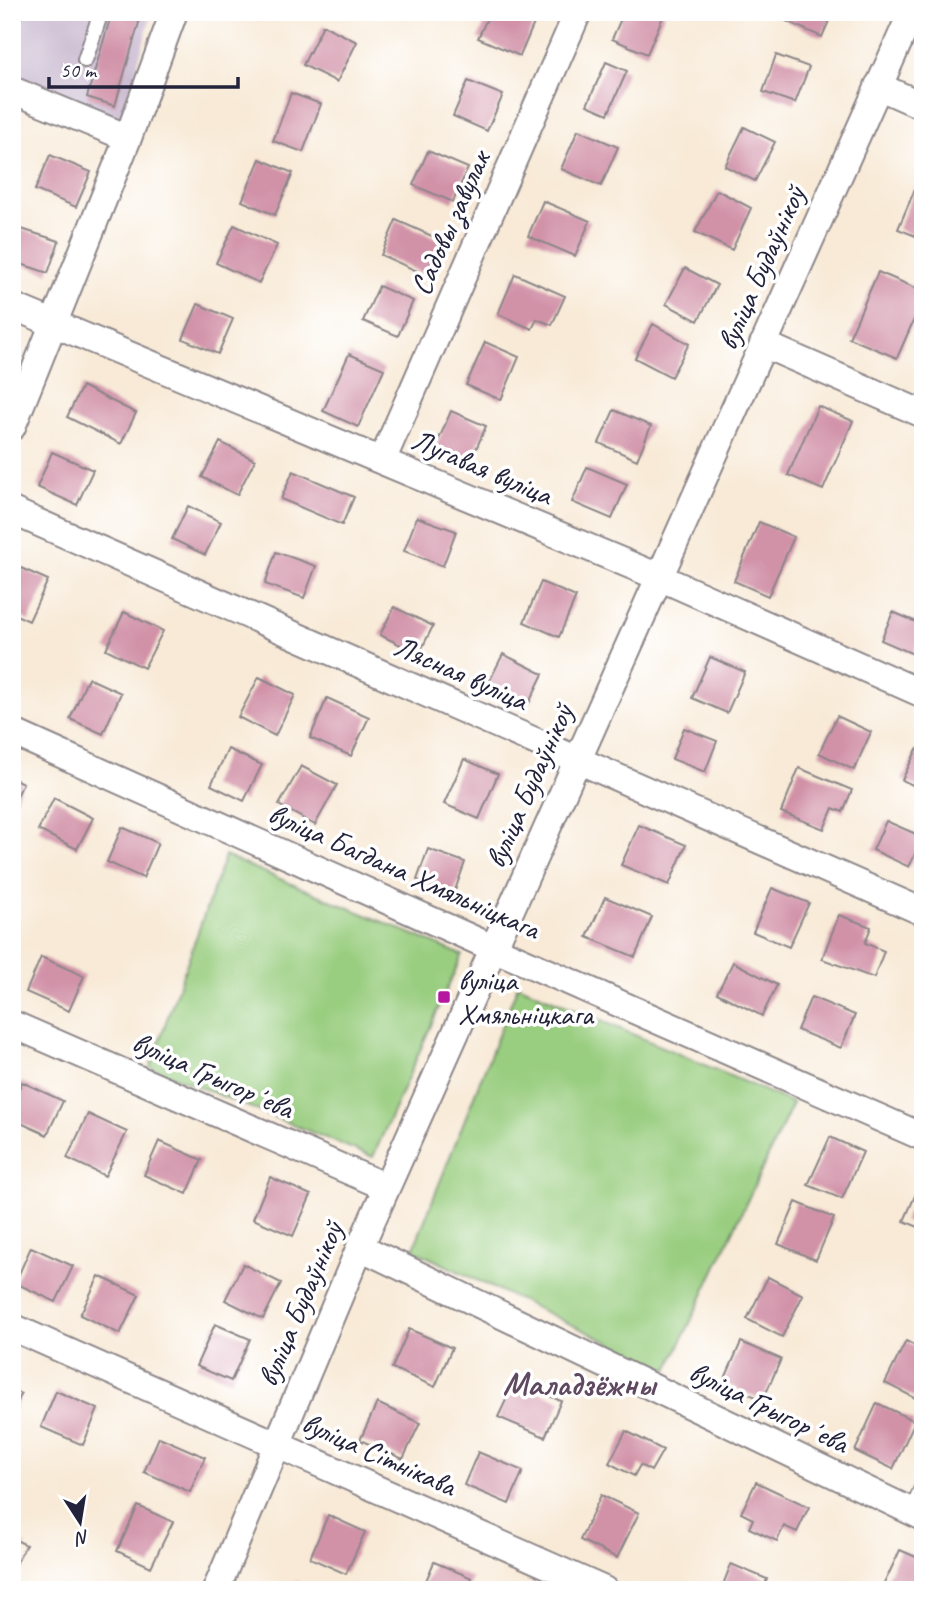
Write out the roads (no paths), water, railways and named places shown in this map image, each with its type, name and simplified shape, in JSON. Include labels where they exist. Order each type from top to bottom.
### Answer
[{"type":"street","points":[[12,426],[128,138],[174,12]]},
{"type":"street","name":"Садовы завулак","points":[[382,461],[578,12]]},
{"type":"street","name":"вуліца Будаўнікоў","points":[[216,1590],[386,1187],[912,12]]},
{"type":"street","points":[[878,86],[923,106]]},
{"type":"street","points":[[12,90],[128,138]]},
{"type":"street","name":"Лугавая вуліца","points":[[12,306],[659,577],[923,694]]},
{"type":"street","points":[[763,344],[923,414]]},
{"type":"street","name":"Лясная вуліца","points":[[12,511],[923,912]]},
{"type":"street","name":"вуліца Багдана Хмяльніцкага","points":[[12,732],[923,1137]]},
{"type":"street","name":"вуліца Грыгорʼева","points":[[12,1024],[386,1187]]},
{"type":"street","name":"вуліца Грыгорʼева","points":[[360,1247],[917,1515]]},
{"type":"street","name":"вуліца Сітнікава","points":[[12,1327],[604,1590]]},
{"type":"lane","points":[[12,18],[15,12]]},
{"type":"lane","points":[[85,60],[101,12]]},
{"type":"lane","points":[[917,1515],[923,1486]]},
{"type":"place","name":"вуліца Хмяльніцкага","points":[[444,997]]},
{"type":"district","name":"Маладзёжны","points":[[579,1384]]}]
